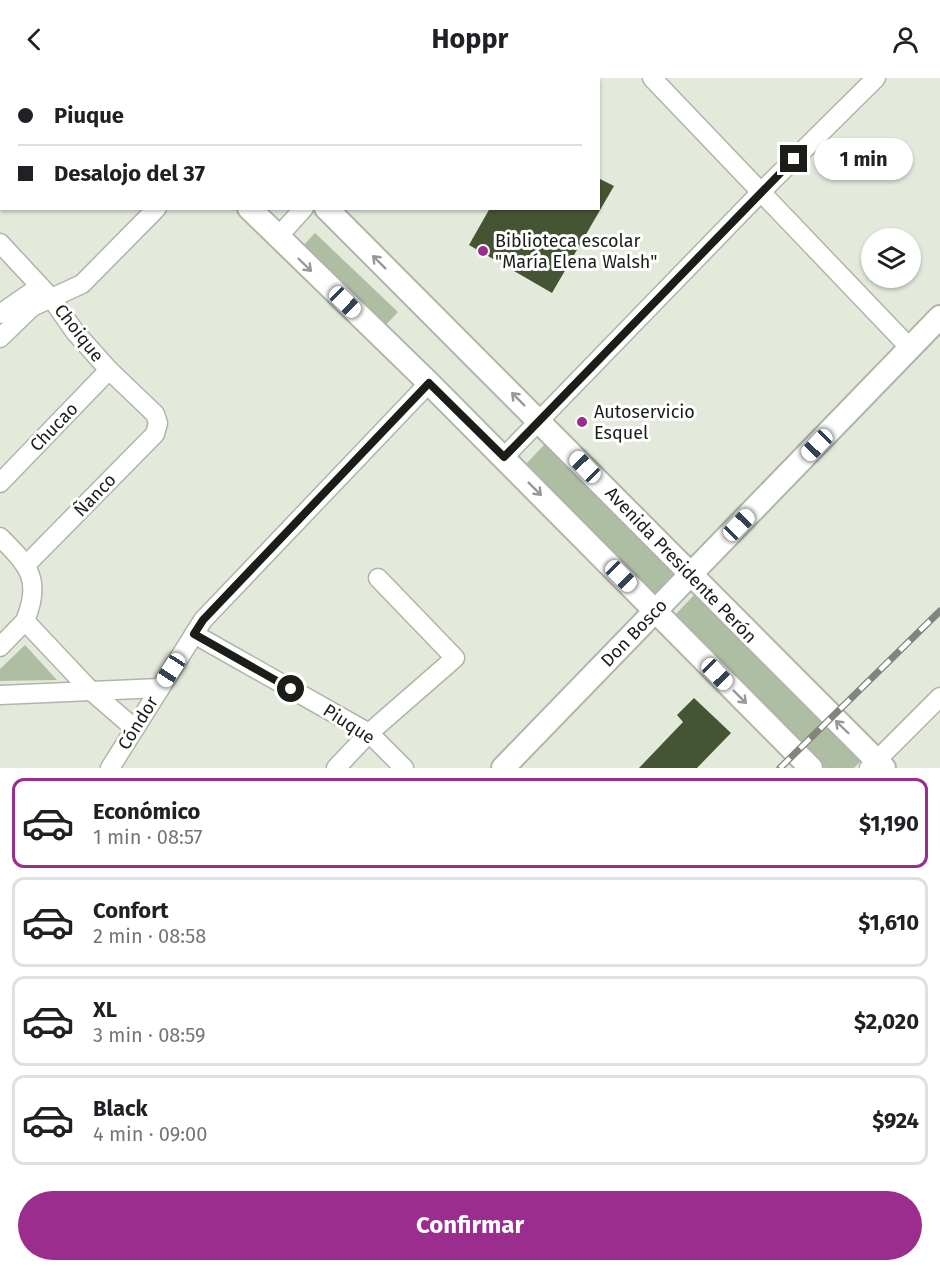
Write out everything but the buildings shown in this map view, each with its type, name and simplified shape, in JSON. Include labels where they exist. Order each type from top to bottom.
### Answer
[{"type":"street","points":[[652,78],[910,348]]},
{"type":"street","points":[[504,457],[762,191],[876,78]]},
{"type":"street","points":[[0,314],[46,293],[82,284],[155,210]]},
{"type":"street","points":[[251,210],[504,457],[811,768]]},
{"type":"street","points":[[277,238],[302,210]]},
{"type":"street","name":"Avenida Presidente Perón","points":[[328,210],[540,421],[877,766]]},
{"type":"street","name":"Choique","points":[[0,243],[46,293],[75,332],[109,370],[155,414],[158,423]]},
{"type":"street","points":[[0,338],[46,293]]},
{"type":"street","name":"Don Bosco","points":[[503,768],[940,317]]},
{"type":"street","name":"Chucao","points":[[0,483],[109,370]]},
{"type":"street","name":"Cóndor","points":[[110,768],[203,620],[429,383]]},
{"type":"street","name":"Ñanco","points":[[27,564],[155,434],[158,423]]},
{"type":"street","points":[[0,537],[27,564],[34,589],[25,621],[0,647]]},
{"type":"street","points":[[336,768],[369,734],[455,658],[378,578]]},
{"type":"street","points":[[25,621],[90,690],[134,728]]},
{"type":"street","name":"Piuque","points":[[194,634],[369,734],[404,768]]},
{"type":"street","points":[[0,695],[160,688]]},
{"type":"street","points":[[877,766],[940,697]]},
{"type":"green space","points":[[315,233],[398,312],[382,329],[299,250]]},
{"type":"green space","points":[[545,444],[677,575],[656,597],[524,466]]},
{"type":"green space","points":[[695,594],[861,761],[854,768],[825,768],[674,616]]},
{"type":"green space","points":[[25,645],[57,680],[0,681],[0,669]]},
{"type":"railway","points":[[780,768],[940,611]]},
{"type":"place","name":"Biblioteca escolar \"María Elena Walsh\"","points":[[483,251]]},
{"type":"place","name":"Autoservicio Esquel","points":[[582,422]]},
{"type":"route","points":[[291,689],[194,634],[203,620],[429,383],[504,457],[794,159]]}]
